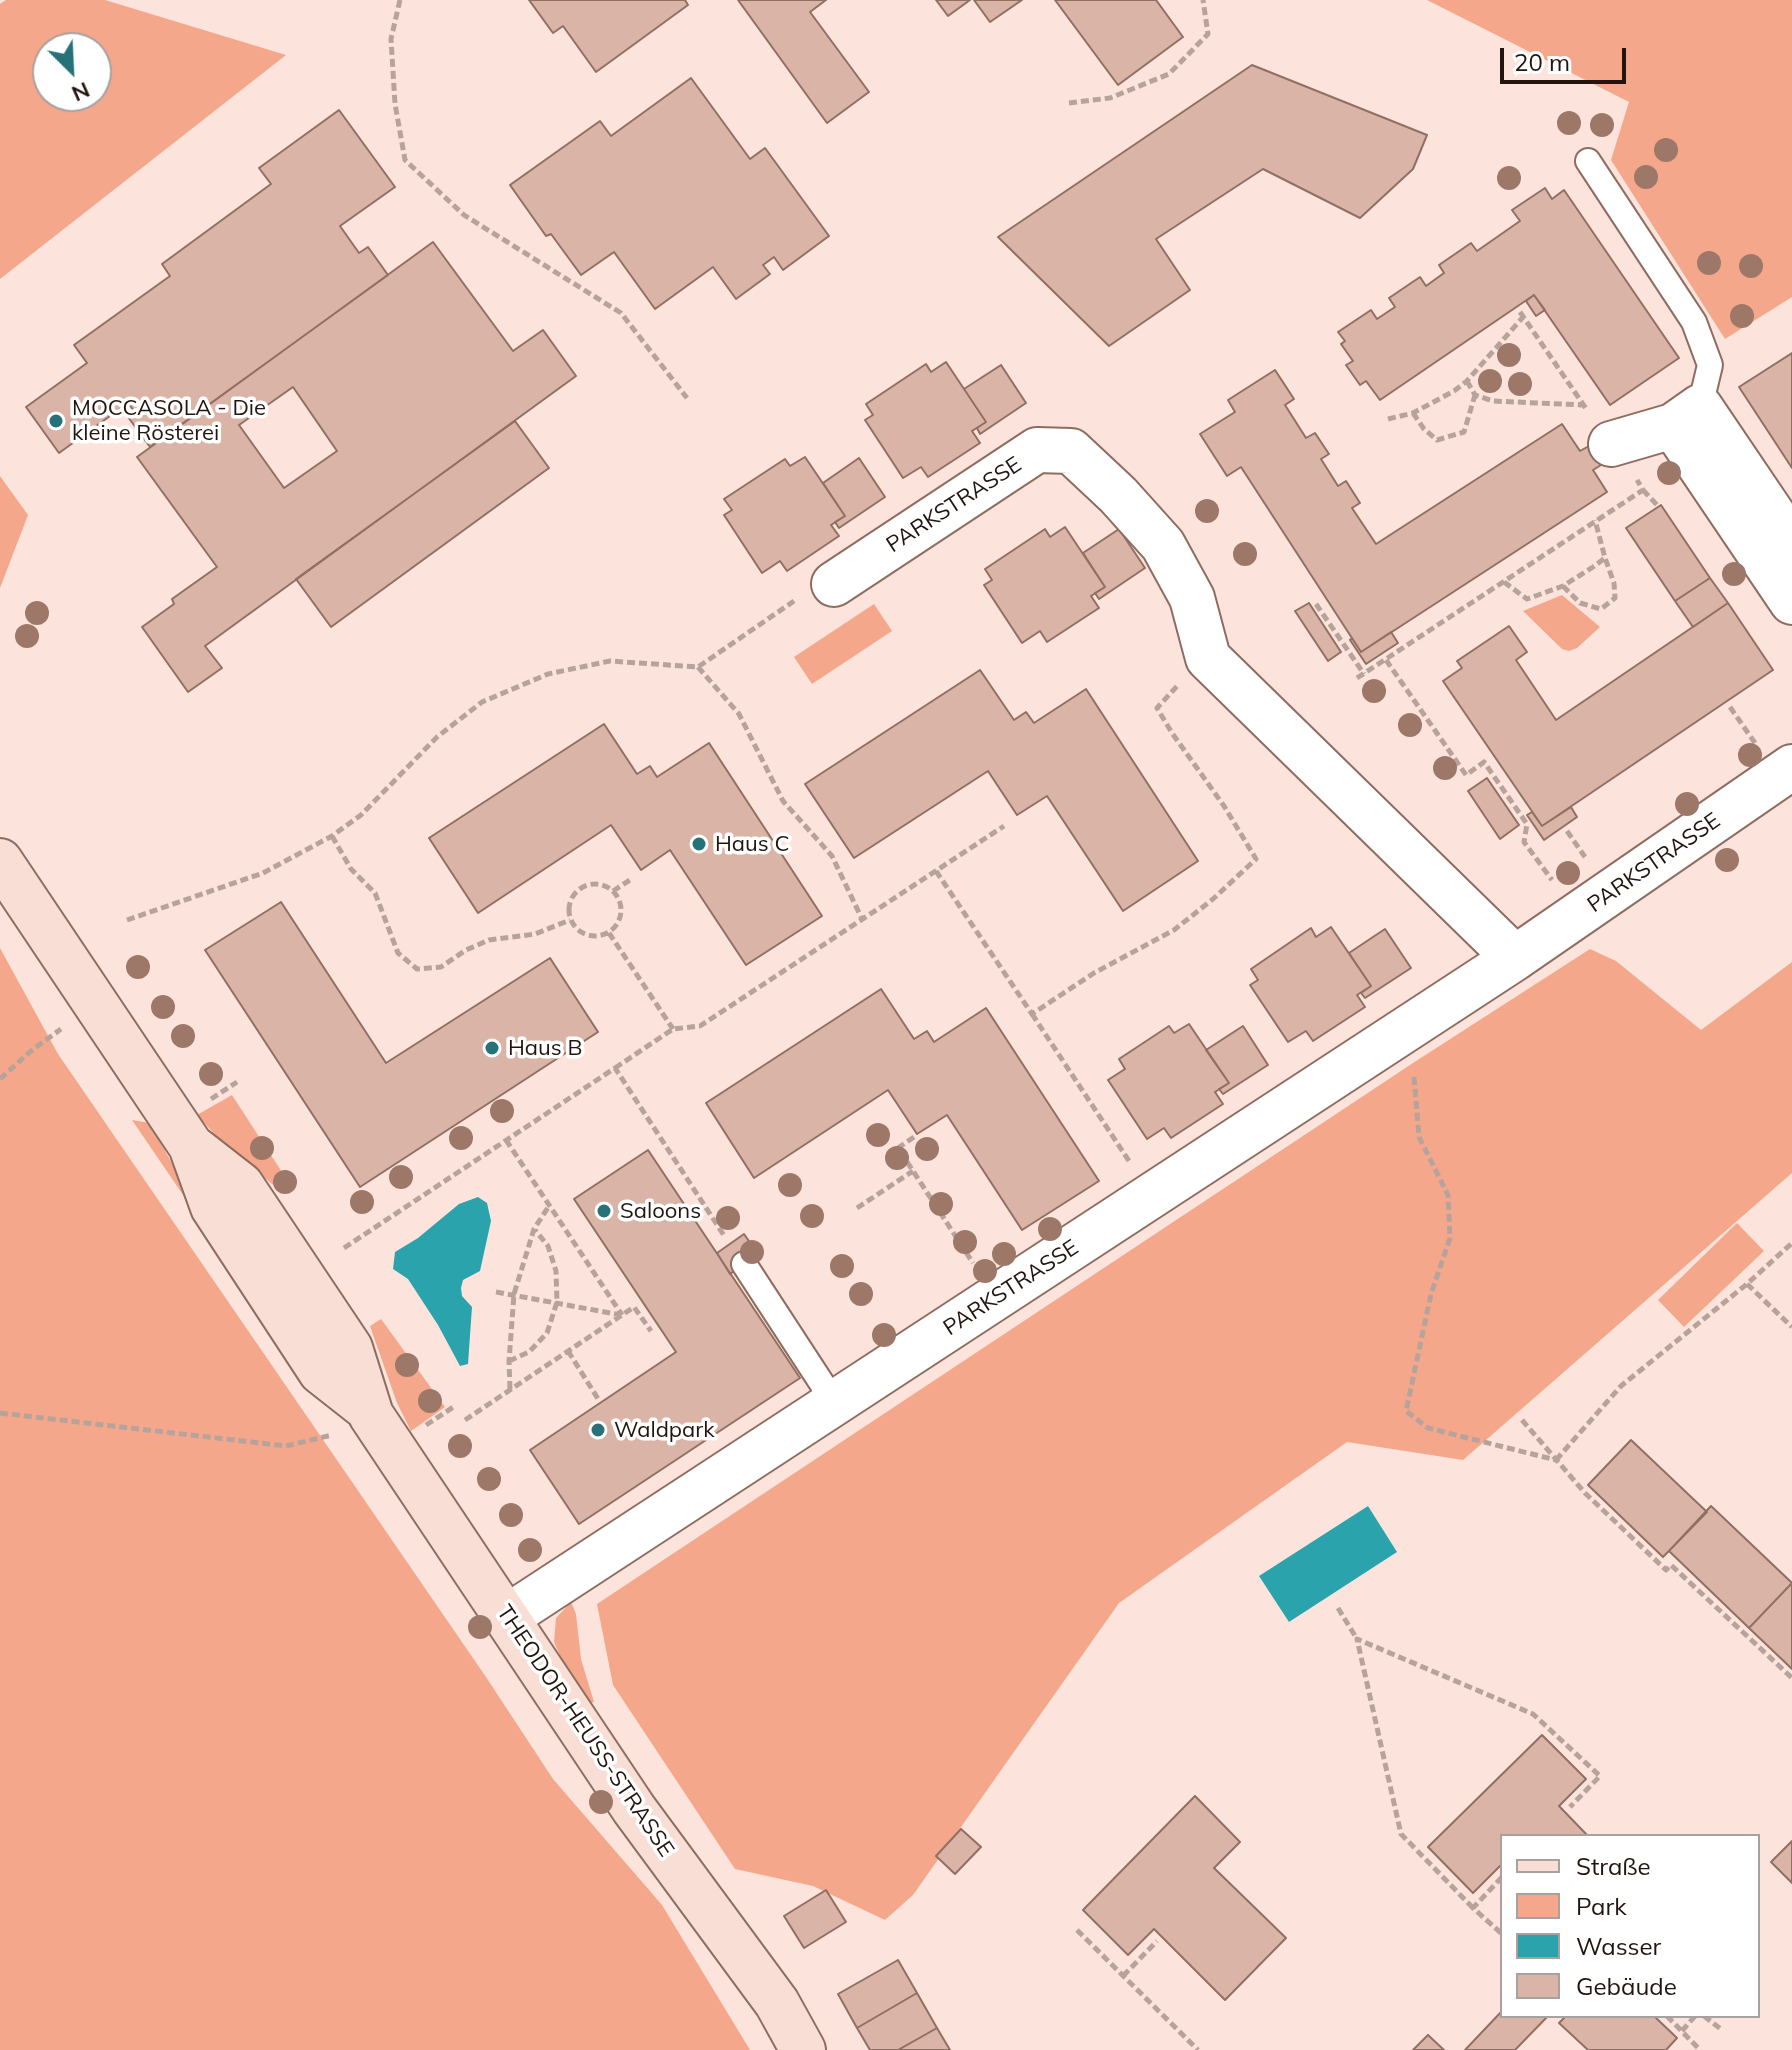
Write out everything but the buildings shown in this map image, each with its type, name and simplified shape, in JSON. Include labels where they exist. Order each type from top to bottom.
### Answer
[{"type":"street","points":[[1610,443],[1687,416]]},
{"type":"street","points":[[1687,416],[1792,543]]},
{"type":"street","points":[[1687,416],[1792,602]]},
{"type":"street","name":"PARKSTRASSE","points":[[834,584],[1037,450],[1071,451],[1118,495],[1163,545],[1192,598],[1208,658]]},
{"type":"street","points":[[1208,658],[1515,958]]},
{"type":"street","name":"PARKSTRASSE","points":[[507,1617],[1515,958],[1792,767]]},
{"type":"street","name":"THEODOR-HEUSS-STRASSE","points":[[0,861],[191,1146],[241,1185],[350,1348],[370,1412],[634,1809],[777,2003],[803,2050]]},
{"type":"lane","points":[[1588,161],[1694,322],[1710,365],[1687,416]]},
{"type":"lane","points":[[737,1254],[834,1402]]},
{"type":"path","points":[[400,0],[391,39],[395,104],[405,160],[464,215],[621,313],[687,398]]},
{"type":"path","points":[[1069,103],[1110,98],[1169,74],[1208,34],[1203,0]]},
{"type":"path","points":[[1388,419],[1413,413],[1467,381],[1522,314],[1643,490],[1658,506]]},
{"type":"path","points":[[1467,381],[1475,395],[1493,401],[1584,405]]},
{"type":"path","points":[[1413,413],[1424,429],[1437,440],[1464,432],[1475,395]]},
{"type":"path","points":[[1357,678],[1643,490]]},
{"type":"path","points":[[1563,586],[1580,603],[1601,609],[1615,598],[1614,583],[1595,520]]},
{"type":"path","points":[[1504,582],[1527,599],[1563,586],[1605,558]]},
{"type":"path","points":[[127,920],[263,873],[332,836],[361,815],[437,737],[482,702],[548,674],[610,661],[698,667],[817,586],[834,584]]},
{"type":"path","points":[[1316,604],[1364,674]]},
{"type":"path","points":[[1032,1014],[1094,973],[1174,930],[1256,859],[1157,708],[1169,692],[1208,658]]},
{"type":"path","points":[[1386,660],[1466,775],[1484,762],[1527,824],[1524,842],[1539,866],[1582,913]]},
{"type":"path","points":[[698,667],[739,714],[783,801],[832,856],[862,919]]},
{"type":"path","points":[[344,1248],[673,1029],[700,1026],[1004,826]]},
{"type":"path","points":[[332,836],[351,869],[375,893],[398,953],[417,969],[441,967],[466,950],[489,940],[535,934],[570,920]]},
{"type":"path","points":[[936,871],[1152,1195]]},
{"type":"path","points":[[613,891],[633,878]]},
{"type":"path","points":[[594,884],[613,891],[620,901],[620,919],[609,933],[592,937],[578,931],[570,920],[571,899],[580,888],[594,884]]},
{"type":"path","points":[[609,933],[673,1029]]},
{"type":"path","points":[[0,1079],[65,1026]]},
{"type":"path","points":[[1399,1033],[1413,1063],[1419,1137],[1448,1195],[1450,1238],[1431,1294],[1406,1411],[1428,1428],[1556,1460]]},
{"type":"path","points":[[615,1068],[737,1254]]},
{"type":"path","points":[[914,1137],[898,1148],[996,1297]]},
{"type":"path","points":[[506,1140],[622,1315]]},
{"type":"path","points":[[857,1208],[913,1171]]},
{"type":"path","points":[[510,1390],[514,1294],[534,1229],[549,1206]]},
{"type":"path","points":[[509,1361],[529,1352],[547,1333],[557,1302],[556,1271],[548,1246],[534,1229]]},
{"type":"path","points":[[1556,1460],[1621,1386],[1747,1284],[1792,1243]]},
{"type":"path","points":[[1747,1284],[1792,1327]]},
{"type":"path","points":[[496,1292],[622,1315]]},
{"type":"path","points":[[465,1420],[634,1307],[651,1331]]},
{"type":"path","points":[[568,1351],[600,1402]]},
{"type":"path","points":[[0,1413],[286,1446],[338,1433],[370,1412]]},
{"type":"path","points":[[1522,1420],[1585,1493],[1666,1570],[1671,1565],[1792,1678]]},
{"type":"path","points":[[1338,1608],[1357,1639],[1401,1834],[1500,1932]]},
{"type":"path","points":[[1357,1639],[1533,1714],[1600,1776],[1570,1807]]},
{"type":"path","points":[[1473,1908],[1500,1879]]},
{"type":"path","points":[[1077,1930],[1198,2050]]},
{"type":"path","points":[[1123,1976],[1157,1941]]},
{"type":"path","points":[[1669,2018],[1700,2050]]},
{"type":"path","points":[[1682,2031],[1693,2018]]},
{"type":"path","points":[[1707,2018],[1722,2030]]},
{"type":"green space","points":[[6,0],[105,0],[286,55],[0,279],[0,4]]},
{"type":"green space","points":[[1427,0],[1792,0],[1792,297],[1725,339],[1611,160],[1629,102]]},
{"type":"green space","points":[[0,476],[28,515],[0,588]]},
{"type":"green space","points":[[1562,595],[1600,627],[1577,648],[1569,651],[1562,649],[1523,611]]},
{"type":"green space","points":[[874,604],[892,631],[812,684],[794,657]]},
{"type":"green space","points":[[0,948],[58,1054],[553,1779],[662,1905],[750,2050],[0,2050]]},
{"type":"green space","points":[[1590,949],[1616,961],[1701,1030],[1792,962],[1792,1173],[1463,1460],[1347,1442],[1119,1603],[913,1895],[885,1920],[813,1886],[735,1869],[613,1685],[597,1604]]},
{"type":"green space","points":[[232,1095],[289,1183],[278,1189],[220,1140],[197,1115]]},
{"type":"green space","points":[[132,1120],[150,1123],[211,1236]]},
{"type":"green space","points":[[1737,1223],[1764,1251],[1684,1327],[1658,1300]]},
{"type":"green space","points":[[381,1319],[445,1407],[411,1431],[397,1403],[370,1326]]},
{"type":"green space","points":[[571,1602],[576,1614],[581,1659],[594,1702],[591,1703],[554,1642],[556,1618]]},
{"type":"water","points":[[478,1197],[487,1203],[491,1221],[480,1271],[463,1280],[461,1288],[462,1296],[472,1307],[468,1364],[460,1366],[408,1279],[393,1269],[395,1252],[418,1238],[459,1204]]},
{"type":"water","points":[[1368,1506],[1397,1552],[1289,1622],[1259,1576]]},
{"type":"place","name":"MOCCASOLA - Die kleine Rösterei","points":[[56,421]]},
{"type":"place","name":"Haus C","points":[[699,844]]},
{"type":"place","name":"Haus B","points":[[492,1048]]},
{"type":"place","name":"Saloons","points":[[604,1211]]},
{"type":"place","name":"Waldpark","points":[[598,1430]]}]
